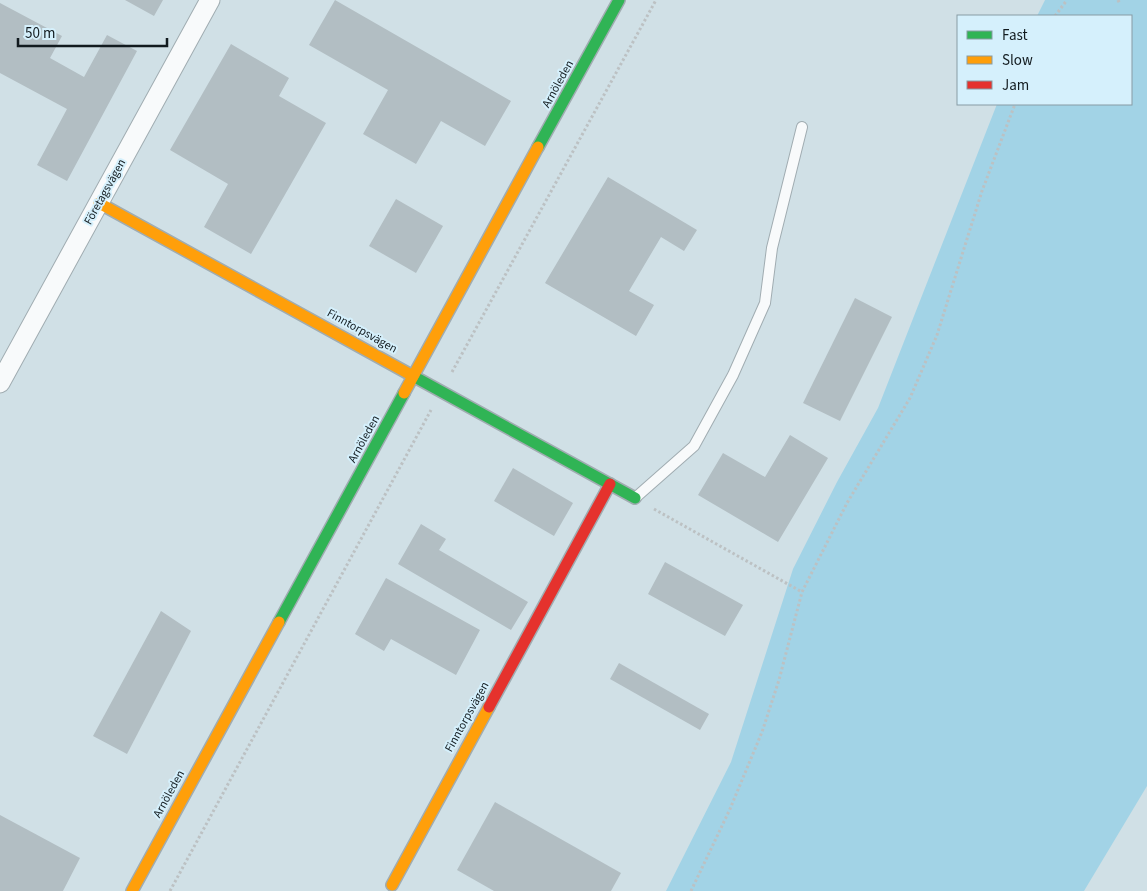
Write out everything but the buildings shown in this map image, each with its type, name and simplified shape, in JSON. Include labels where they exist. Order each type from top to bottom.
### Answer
[{"type":"street","name":"Företagsvägen","points":[[0,383],[210,0]]},
{"type":"street","name":"Arnöleden","points":[[132,891],[619,0]]},
{"type":"street","name":"Finntorpsvägen","points":[[99,203],[635,498]]},
{"type":"street","name":"Finntorpsvägen","points":[[392,885],[610,484]]},
{"type":"lane","points":[[635,498],[694,446],[733,376],[765,302],[772,248],[802,128]]},
{"type":"path","points":[[170,891],[408,456],[441,390],[656,0]]},
{"type":"path","points":[[1056,15],[1067,0]]},
{"type":"path","points":[[691,891],[730,809],[762,732],[779,680],[802,592],[847,503],[910,398],[937,335],[982,191],[1015,105]]},
{"type":"path","points":[[635,498],[802,592]]},
{"type":"shaded area","points":[[1045,0],[1147,0],[1147,786],[1084,891],[666,891],[731,762],[793,569],[837,482],[878,408],[997,105],[1132,105],[1132,15],[1038,15]]},
{"type":"traffic: fast","points":[[538,147],[619,0]]},
{"type":"traffic: fast","points":[[413,376],[635,498]]},
{"type":"traffic: fast","points":[[279,622],[404,393]]},
{"type":"traffic: slow","points":[[404,393],[538,147]]},
{"type":"traffic: slow","points":[[99,203],[413,376]]},
{"type":"traffic: slow","points":[[132,891],[279,622]]},
{"type":"traffic: slow","points":[[392,885],[489,707]]},
{"type":"traffic: jam","points":[[489,707],[610,484]]}]
